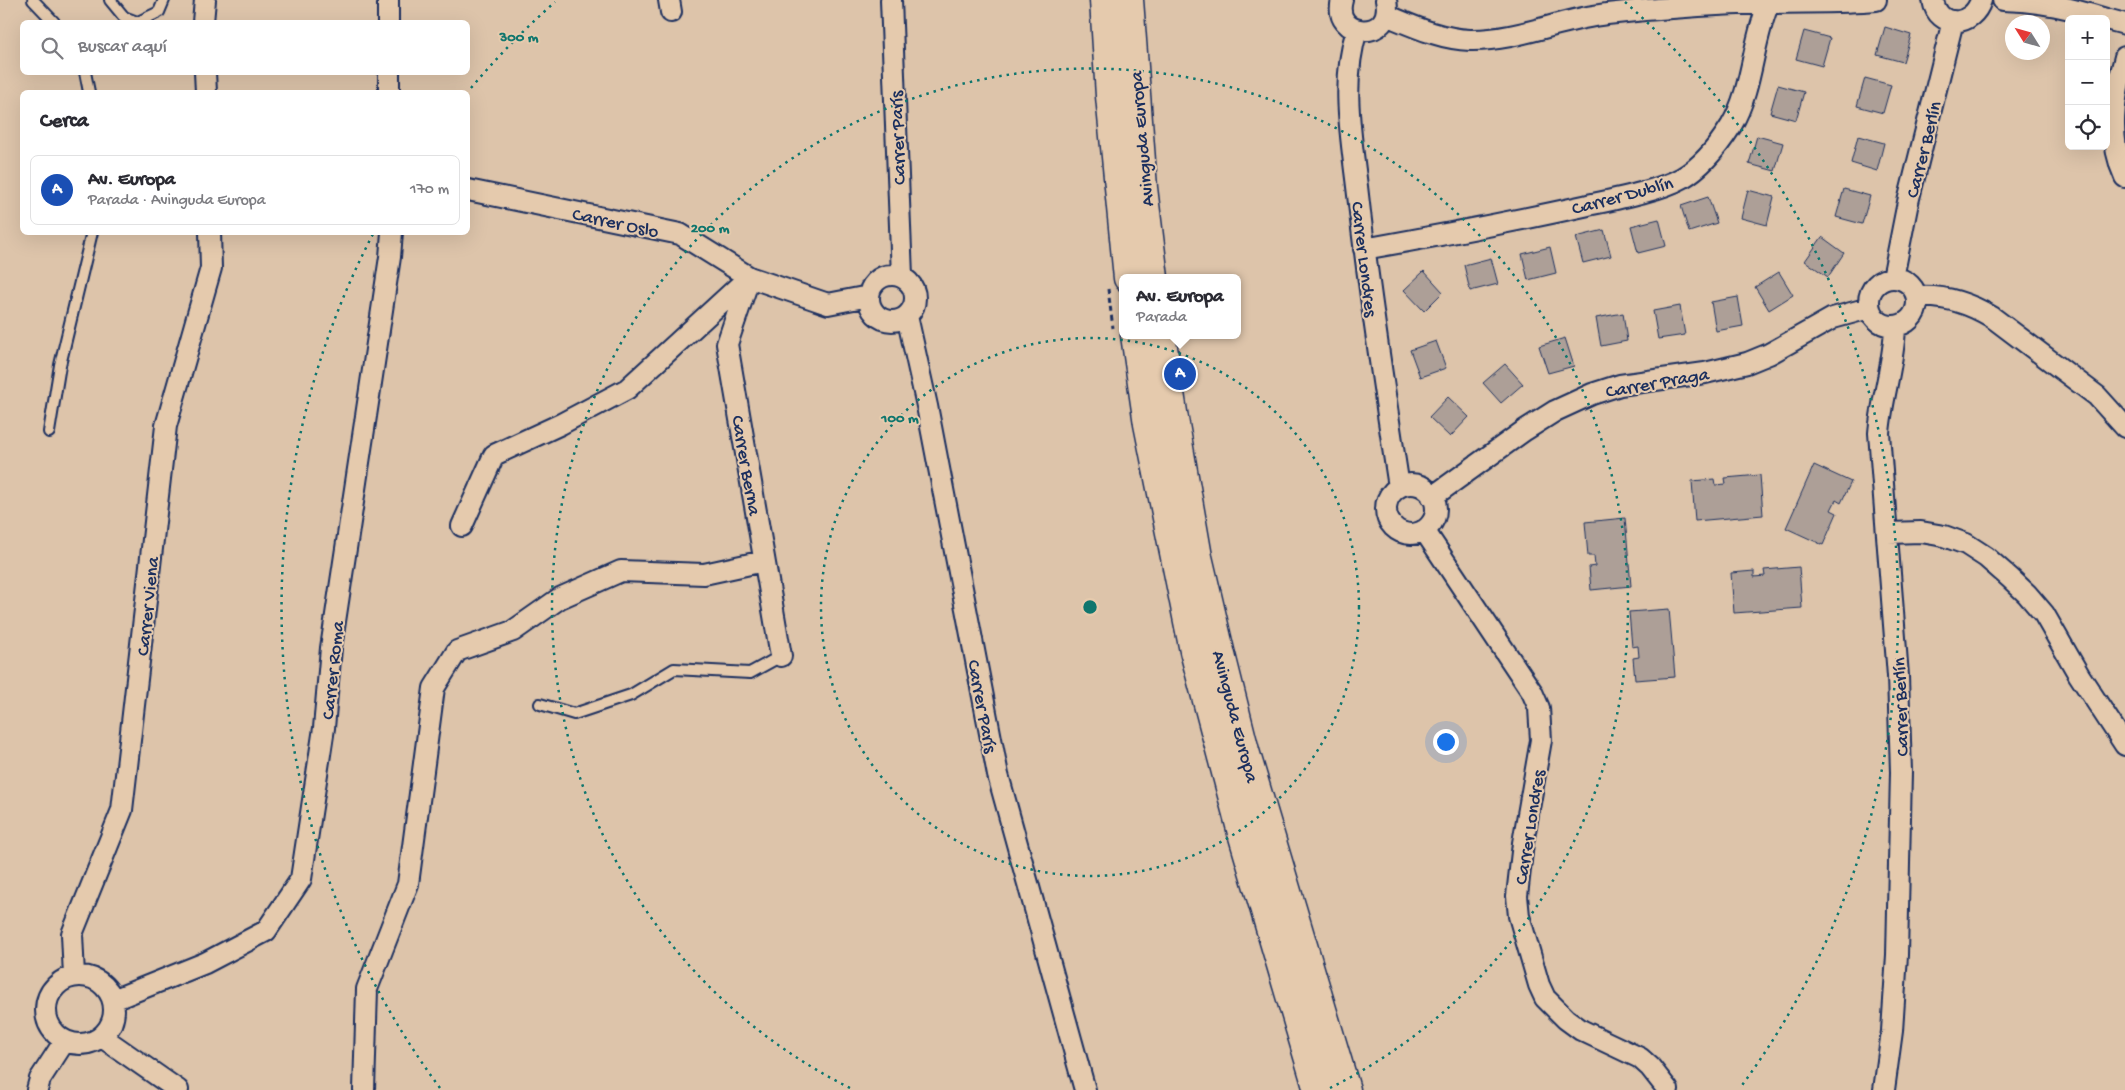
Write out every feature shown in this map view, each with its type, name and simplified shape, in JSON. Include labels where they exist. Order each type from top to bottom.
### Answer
[{"type":"main road","name":"Avinguda Europa","points":[[1104,0],[1110,96],[1128,274]]},
{"type":"main road","name":"Avinguda Europa","points":[[1129,0],[1144,188],[1154,274]]},
{"type":"main road","name":"Avinguda Europa","points":[[1136,339],[1148,424],[1194,650],[1245,751],[1346,1090]]},
{"type":"main road","name":"Avinguda Europa","points":[[1162,339],[1198,557],[1218,695],[1242,833],[1318,1090]]},
{"type":"street","points":[[204,20],[205,0]]},
{"type":"street","points":[[388,0],[388,20]]},
{"type":"street","name":"Carrer París","points":[[891,0],[902,276]]},
{"type":"street","points":[[1342,0],[1341,13],[1344,21],[1357,30],[1364,32],[1378,27],[1386,7],[1420,30],[1469,40],[1504,36],[1586,16],[1663,9],[1770,3],[1836,4],[1876,0]]},
{"type":"street","points":[[1933,0],[1943,18],[1953,21],[1967,19],[1974,15],[1981,0],[1986,0]]},
{"type":"street","points":[[2003,0],[2046,3],[2091,15]]},
{"type":"street","name":"Carrer Dublín","points":[[1364,249],[1479,229],[1600,202],[1644,191],[1682,178],[1708,157],[1732,124],[1743,96],[1762,21],[1770,3]]},
{"type":"street","points":[[2110,20],[2125,24]]},
{"type":"street","name":"Carrer Berlín","points":[[1893,278],[1908,202],[1953,21]]},
{"type":"street","name":"Carrer Londres","points":[[1357,30],[1349,65],[1348,94],[1364,249],[1399,488]]},
{"type":"street","points":[[2125,57],[2114,101],[2114,143],[2125,177]]},
{"type":"street","points":[[205,75],[206,90]]},
{"type":"street","points":[[389,75],[389,90]]},
{"type":"street","name":"Carrer Oslo","points":[[470,190],[680,234],[749,277],[828,304],[869,296]]},
{"type":"street","name":"Carrer Viena","points":[[74,976],[72,934],[122,810],[166,426],[211,268],[210,235]]},
{"type":"street","name":"Carrer Roma","points":[[113,1000],[205,963],[266,932],[302,878],[324,728],[331,648],[392,235]]},
{"type":"street","points":[[888,275],[902,276],[914,287],[916,295],[912,310],[907,316],[893,322],[878,317],[869,304],[870,289],[880,277],[888,275]]},
{"type":"street","points":[[462,526],[494,455],[561,424],[628,389],[749,277]]},
{"type":"street","name":"Carrer Berna","points":[[749,277],[727,344],[781,656]]},
{"type":"street","points":[[1893,278],[1904,280],[1911,285],[1917,297],[1917,307],[1914,314],[1909,320],[1895,327],[1880,323],[1869,308],[1870,293],[1874,286],[1881,281],[1893,278]]},
{"type":"street","points":[[1917,297],[1950,299],[1977,308],[1992,316],[2097,396],[2125,427]]},
{"type":"street","name":"Carrer Praga","points":[[1432,497],[1555,410],[1592,394],[1641,381],[1705,373],[1747,363],[1776,350],[1833,318],[1869,308]]},
{"type":"street","name":"Carrer París","points":[[907,316],[927,406],[998,775],[1085,1090]]},
{"type":"street","name":"Carrer Berlín","points":[[1884,1090],[1892,1030],[1897,955],[1901,781],[1898,676],[1879,433],[1880,413],[1894,348],[1895,327]]},
{"type":"street","points":[[1415,485],[1422,487],[1432,497],[1435,515],[1432,523],[1424,530],[1411,534],[1403,533],[1390,523],[1387,515],[1388,499],[1399,488],[1415,485]]},
{"type":"street","name":"Carrer Londres","points":[[1424,530],[1532,692],[1539,708],[1541,740],[1517,896],[1519,916],[1539,985],[1545,998],[1566,1020],[1582,1030],[1640,1058],[1650,1067],[1668,1090]]},
{"type":"street","points":[[1888,533],[1921,532],[1944,536],[1966,544],[2010,578],[2044,614],[2093,698],[2125,745]]},
{"type":"street","points":[[364,1090],[368,988],[408,884],[434,688],[457,651],[512,631],[560,598],[621,571],[704,574],[764,561]]},
{"type":"street","points":[[74,976],[86,976],[97,980],[108,990],[113,1000],[114,1012],[110,1028],[102,1037],[88,1044],[76,1045],[64,1042],[50,1029],[46,1018],[45,1006],[52,988],[74,976]]},
{"type":"street","points":[[102,1037],[178,1090]]},
{"type":"street","points":[[36,1090],[40,1079],[64,1042]]},
{"type":"lane","points":[[34,0],[52,20]]},
{"type":"lane","points":[[110,0],[124,17],[132,20]]},
{"type":"lane","points":[[141,20],[159,12],[164,0]]},
{"type":"lane","points":[[86,75],[89,90]]},
{"type":"lane","points":[[49,432],[60,365],[91,235]]},
{"type":"lane","points":[[540,704],[574,714],[631,695],[674,669],[750,673],[781,656]]},
{"type":"building","points":[[1885,27],[1911,35],[1903,62],[1877,55]]},
{"type":"building","points":[[1804,31],[1830,38],[1822,66],[1796,59]]},
{"type":"building","points":[[1865,78],[1891,85],[1883,113],[1857,106]]},
{"type":"building","points":[[1778,85],[1804,92],[1796,120],[1770,113]]},
{"type":"building","points":[[1757,136],[1783,143],[1775,171],[1749,164]]},
{"type":"building","points":[[1858,136],[1884,143],[1877,171],[1851,163]]},
{"type":"building","points":[[1844,189],[1870,196],[1862,224],[1836,217]]},
{"type":"building","points":[[1748,190],[1774,197],[1767,225],[1741,218]]},
{"type":"building","points":[[1708,197],[1717,223],[1689,232],[1681,206]]},
{"type":"building","points":[[1659,219],[1666,246],[1638,253],[1631,226]]},
{"type":"building","points":[[1604,230],[1611,256],[1583,263],[1576,237]]},
{"type":"building","points":[[1822,237],[1844,253],[1828,277],[1805,261]]},
{"type":"building","points":[[1550,247],[1556,273],[1528,280],[1522,254]]},
{"type":"building","points":[[1491,258],[1498,284],[1470,291],[1464,265]]},
{"type":"building","points":[[1424,271],[1443,292],[1424,311],[1404,290]]},
{"type":"building","points":[[1779,272],[1793,295],[1769,310],[1755,287]]},
{"type":"building","points":[[1738,297],[1743,326],[1716,331],[1711,302]]},
{"type":"building","points":[[1680,306],[1685,335],[1658,339],[1653,311]]},
{"type":"building","points":[[1623,313],[1627,341],[1601,346],[1596,318]]},
{"type":"building","points":[[1565,338],[1574,366],[1548,373],[1539,346]]},
{"type":"building","points":[[1436,341],[1446,368],[1420,377],[1410,350]]},
{"type":"building","points":[[1505,364],[1523,384],[1501,403],[1483,383]]},
{"type":"building","points":[[1448,397],[1469,417],[1450,437],[1429,417]]},
{"type":"building","points":[[1814,465],[1851,482],[1841,503],[1836,500],[1831,510],[1837,513],[1823,545],[1786,528]]},
{"type":"building","points":[[1760,475],[1763,515],[1695,521],[1692,481],[1714,479],[1715,485],[1726,484],[1725,478]]},
{"type":"building","points":[[1625,518],[1631,586],[1591,590],[1589,567],[1595,566],[1594,556],[1588,556],[1585,522]]},
{"type":"building","points":[[1799,567],[1802,608],[1734,613],[1731,573],[1754,571],[1754,577],[1765,576],[1764,570]]},
{"type":"building","points":[[1669,609],[1675,677],[1635,680],[1633,658],[1639,657],[1638,646],[1632,647],[1629,612]]},
{"type":"place","name":"Av. Europa","points":[[1180,374]]}]
